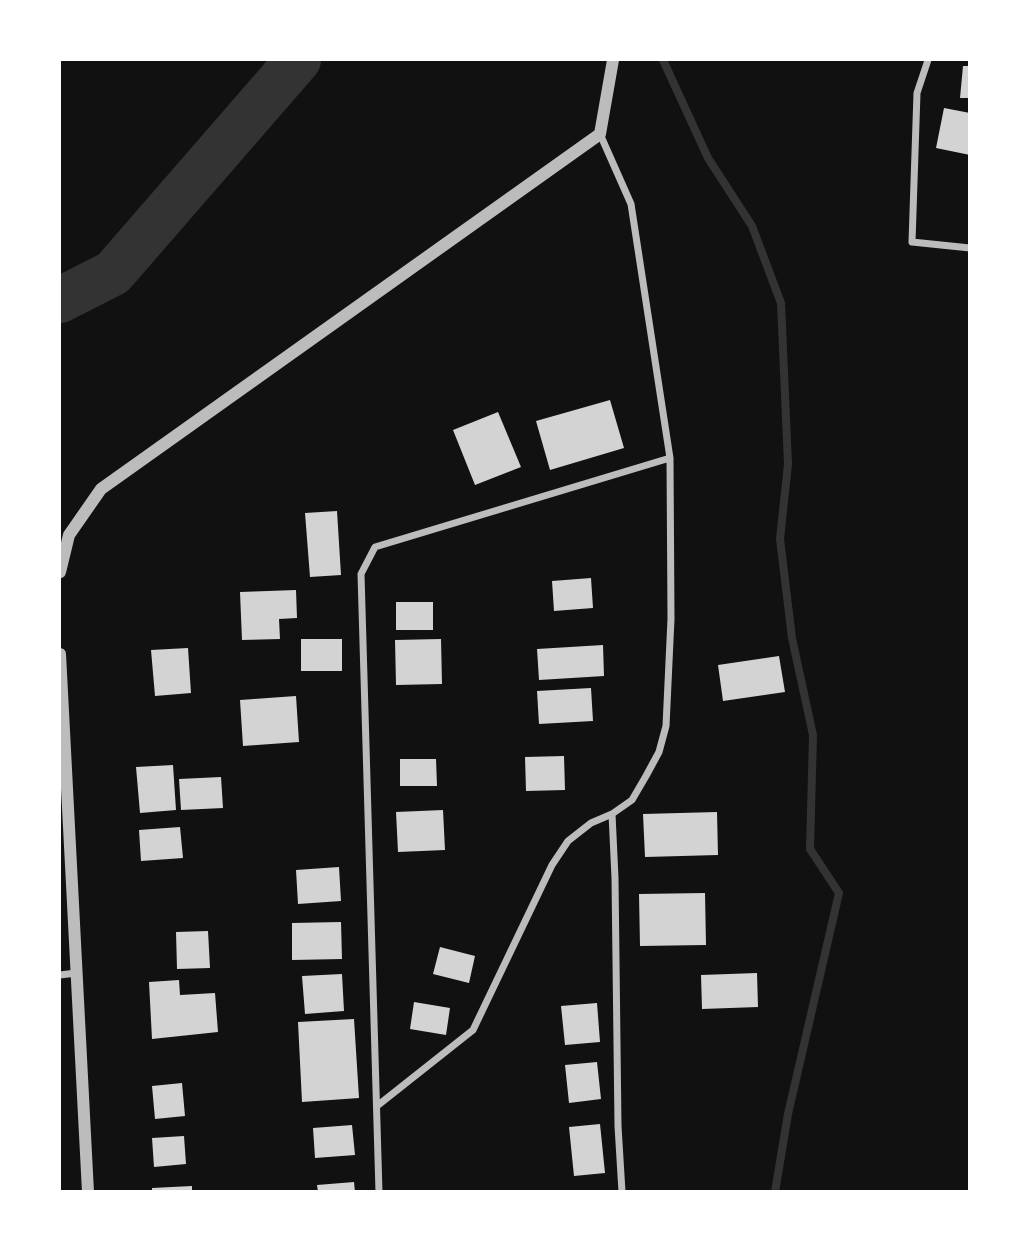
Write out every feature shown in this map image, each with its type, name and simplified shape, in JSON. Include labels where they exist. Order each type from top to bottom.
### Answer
[{"type":"street","points":[[377,1105],[473,1030],[552,865],[568,841],[591,823],[612,814],[632,800],[659,752],[666,726],[671,620],[670,458],[631,204],[600,134],[613,60]]},
{"type":"street","points":[[928,60],[917,93],[912,242],[970,248]]},
{"type":"street","points":[[60,572],[69,535],[101,489],[600,134]]},
{"type":"street","points":[[379,1192],[361,574],[375,547],[670,458]]},
{"type":"street","points":[[60,654],[88,1192]]},
{"type":"street","points":[[612,814],[618,1126],[622,1192]]},
{"type":"street","points":[[60,975],[76,973]]},
{"type":"building","points":[[963,66],[970,66],[970,98],[960,98]]},
{"type":"building","points":[[944,108],[970,113],[970,155],[936,148]]},
{"type":"building","points":[[610,400],[624,448],[550,470],[536,421]]},
{"type":"building","points":[[498,412],[521,467],[475,485],[453,430]]},
{"type":"building","points":[[337,511],[341,575],[310,577],[305,513]]},
{"type":"building","points":[[591,578],[593,608],[554,611],[552,581]]},
{"type":"building","points":[[296,590],[297,618],[279,619],[280,639],[242,640],[240,592]]},
{"type":"building","points":[[396,602],[433,602],[433,630],[396,630]]},
{"type":"building","points":[[301,639],[342,639],[342,671],[301,671]]},
{"type":"building","points":[[441,639],[442,684],[396,685],[395,640]]},
{"type":"building","points":[[603,645],[604,676],[539,680],[537,649]]},
{"type":"building","points":[[188,648],[191,693],[155,696],[151,650]]},
{"type":"building","points":[[779,656],[785,692],[723,701],[718,665]]},
{"type":"building","points":[[591,688],[593,721],[539,724],[537,691]]},
{"type":"building","points":[[296,696],[299,742],[243,746],[240,700]]},
{"type":"building","points":[[564,756],[565,790],[526,791],[525,757]]},
{"type":"building","points":[[400,759],[436,759],[437,786],[400,786]]},
{"type":"building","points":[[173,765],[176,810],[140,813],[136,767]]},
{"type":"building","points":[[221,777],[223,808],[181,810],[179,779]]},
{"type":"building","points":[[443,810],[445,850],[398,852],[396,812]]},
{"type":"building","points":[[717,812],[718,855],[645,857],[643,814]]},
{"type":"building","points":[[180,827],[183,858],[141,861],[139,830]]},
{"type":"building","points":[[339,867],[341,901],[298,904],[296,870]]},
{"type":"building","points":[[705,893],[706,945],[640,946],[639,894]]},
{"type":"building","points":[[341,922],[342,959],[292,960],[292,923]]},
{"type":"building","points":[[208,931],[210,968],[177,969],[176,932]]},
{"type":"building","points":[[440,947],[475,956],[469,983],[433,974]]},
{"type":"building","points":[[757,973],[758,1007],[702,1009],[701,975]]},
{"type":"building","points":[[342,974],[344,1011],[305,1014],[302,976]]},
{"type":"building","points":[[179,980],[180,995],[215,993],[218,1032],[152,1039],[149,982]]},
{"type":"building","points":[[414,1002],[450,1008],[446,1035],[410,1029]]},
{"type":"building","points":[[597,1003],[600,1042],[565,1045],[561,1006]]},
{"type":"building","points":[[354,1019],[359,1098],[302,1102],[298,1022]]},
{"type":"building","points":[[597,1062],[601,1099],[569,1103],[565,1065]]},
{"type":"building","points":[[182,1083],[185,1116],[155,1119],[152,1086]]},
{"type":"building","points":[[600,1124],[605,1173],[574,1176],[569,1127]]},
{"type":"building","points":[[352,1125],[355,1155],[315,1158],[313,1128]]},
{"type":"building","points":[[184,1136],[186,1164],[154,1167],[152,1138]]},
{"type":"building","points":[[354,1182],[355,1192],[318,1192],[317,1185]]},
{"type":"building","points":[[192,1186],[192,1192],[152,1192],[152,1188]]},
{"type":"waterway","points":[[60,300],[113,273],[298,60]]},
{"type":"waterway","points":[[663,60],[708,158],[752,226],[781,303],[788,464],[780,539],[792,638],[813,735],[810,849],[839,893],[788,1114],[775,1192]]}]
